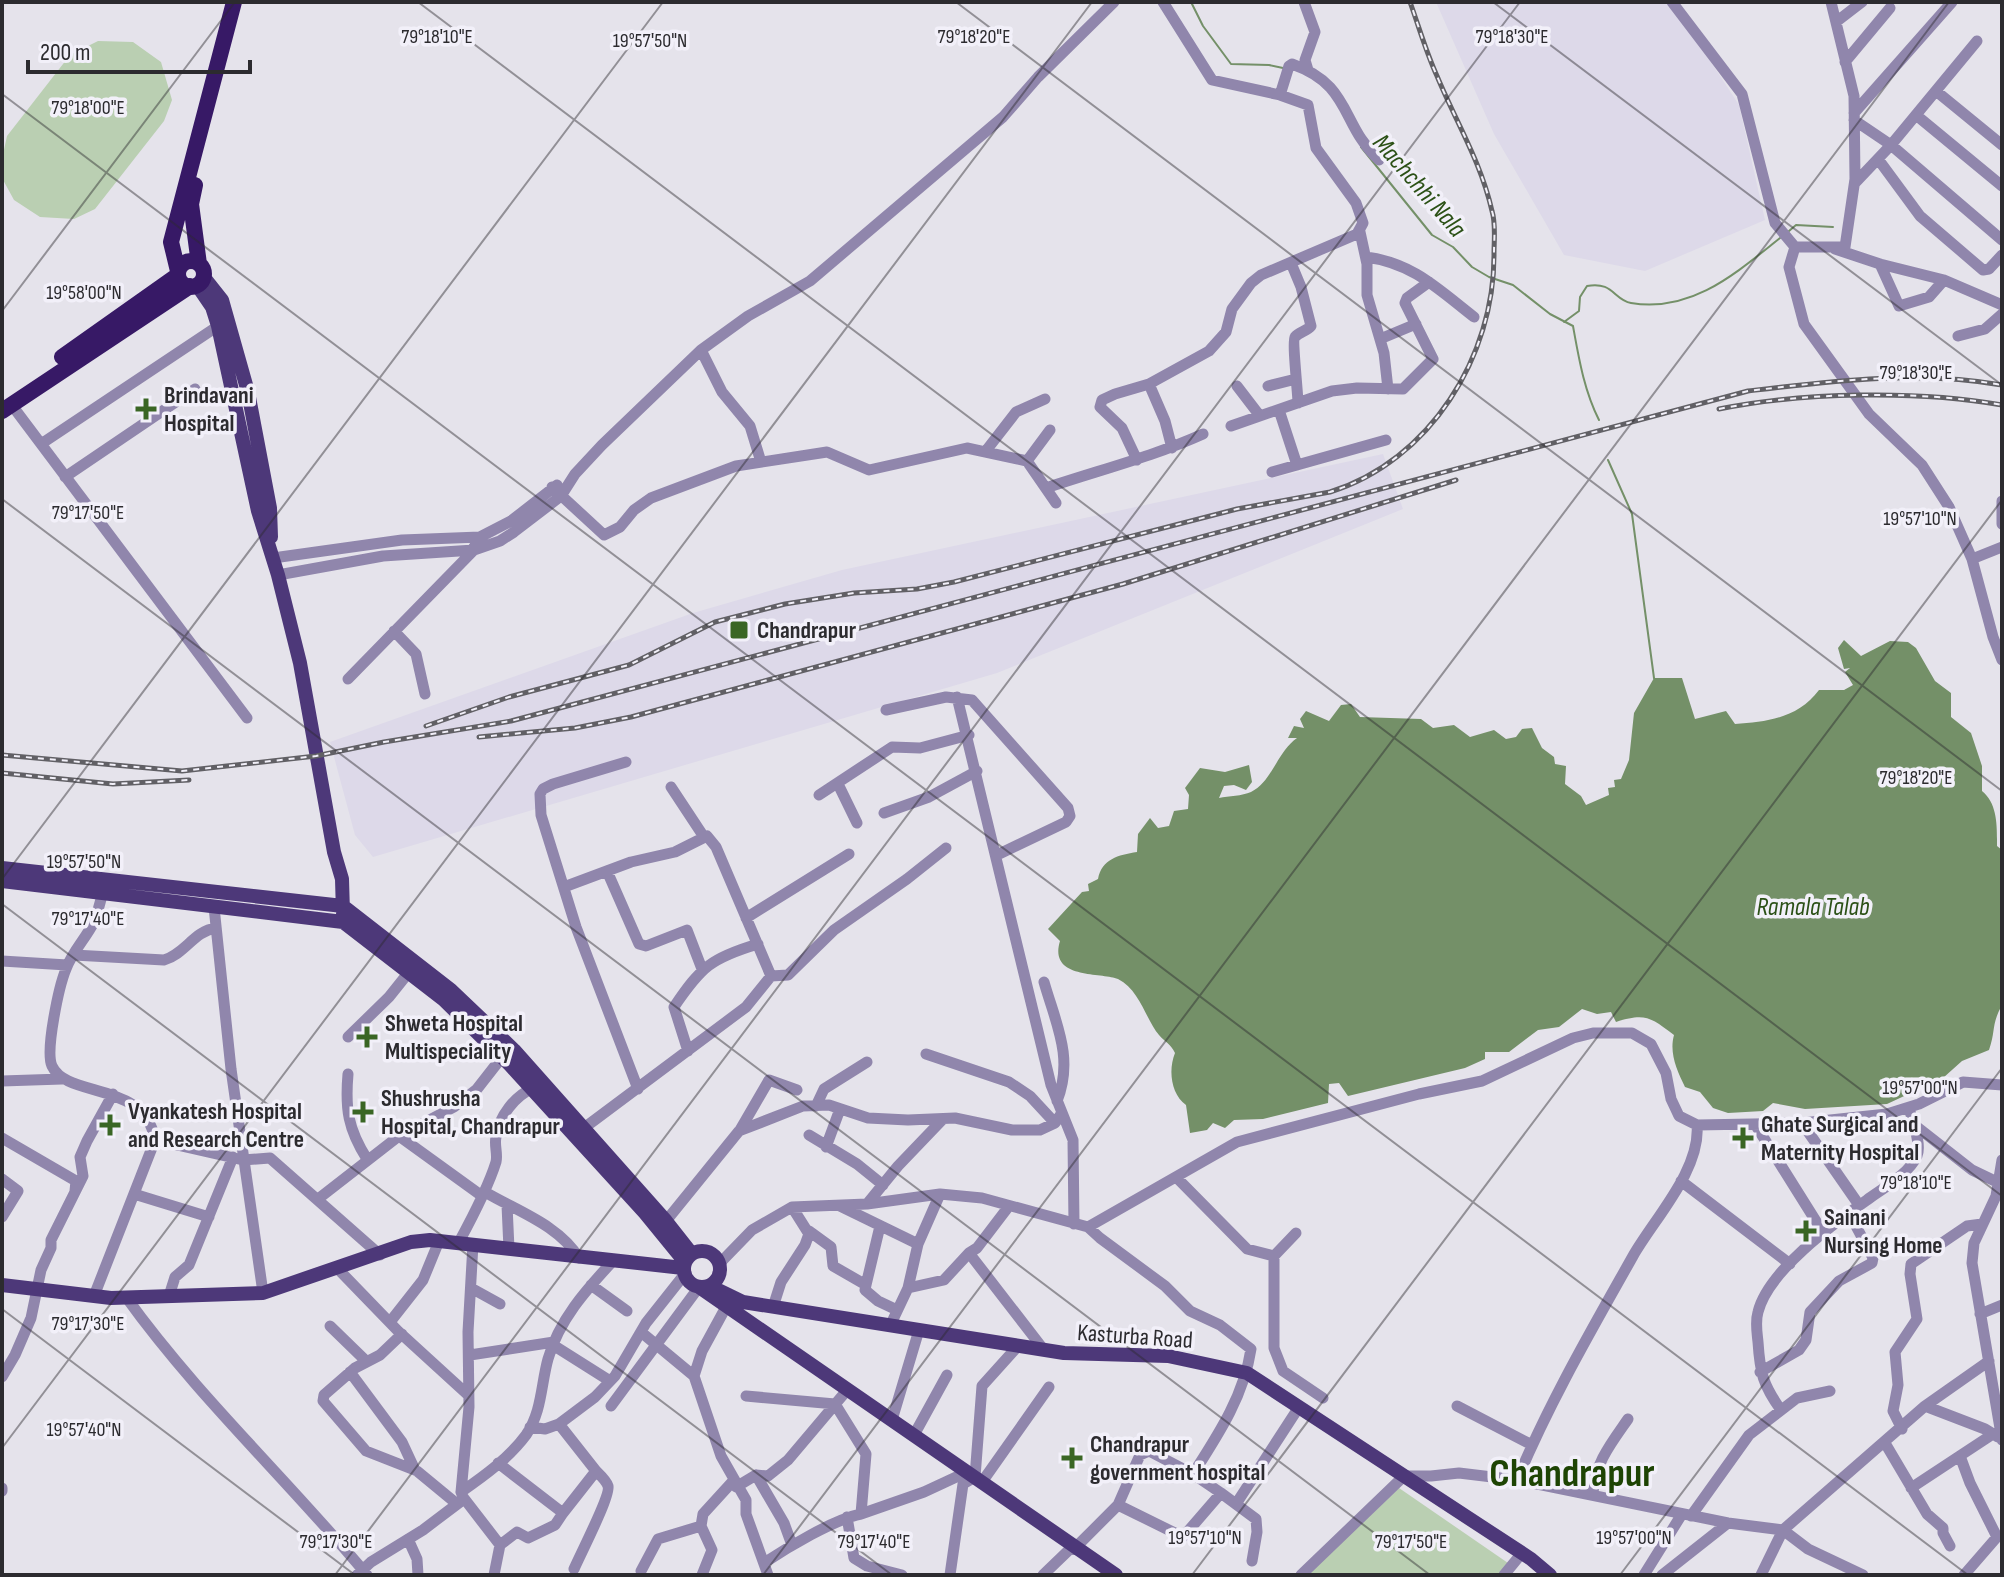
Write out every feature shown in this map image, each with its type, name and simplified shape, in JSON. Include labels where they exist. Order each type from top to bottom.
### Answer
[{"type":"highway","points":[[191,276],[171,242],[234,2]]},
{"type":"highway","points":[[191,276],[192,194],[245,2]]},
{"type":"highway","points":[[4,407],[191,276]]},
{"type":"main road","points":[[191,276],[212,307],[218,326],[258,511],[300,663],[340,872],[337,913]]},
{"type":"main road","points":[[191,276],[219,293],[222,300],[248,392],[270,508],[272,556]]},
{"type":"main road","points":[[2,868],[206,891],[337,913],[451,990],[514,1050],[666,1221],[686,1265],[691,1285],[704,1286],[719,1276],[719,1264],[708,1252],[686,1265],[612,1262],[439,1241],[411,1242],[263,1293],[126,1297],[2,1285]]},
{"type":"main road","points":[[2,881],[209,907],[337,913],[444,1000],[533,1088],[645,1213],[686,1265]]},
{"type":"main road","points":[[206,891],[209,907]]},
{"type":"main road","points":[[704,1286],[726,1307],[1116,1575]]},
{"type":"main road","name":"Kasturba Road","points":[[704,1286],[743,1302],[890,1326],[1064,1353],[1168,1356],[1247,1373],[1522,1553],[1550,1575]]},
{"type":"street","points":[[278,575],[507,537],[701,350],[748,316],[810,281],[1000,119],[1114,2]]},
{"type":"street","points":[[1163,2],[1212,80],[1280,95],[1308,105],[1316,148],[1356,203],[1362,217],[1360,232],[1366,257],[1367,295],[1380,339],[1388,389]]},
{"type":"street","points":[[1304,2],[1315,32],[1305,60],[1308,70]]},
{"type":"street","points":[[1672,2],[1742,94],[1775,223],[1795,247],[1831,248],[1845,247],[1855,183],[1854,96],[1831,2]]},
{"type":"street","points":[[1836,22],[1862,2]]},
{"type":"street","points":[[1854,117],[1952,2]]},
{"type":"street","points":[[1845,62],[1890,8]]},
{"type":"street","points":[[1855,183],[1891,145],[1977,41]]},
{"type":"street","points":[[1280,95],[1289,66],[1292,64],[1308,70],[1335,90],[1362,143],[1379,160]]},
{"type":"street","points":[[1936,91],[2002,145]]},
{"type":"street","points":[[1916,115],[2002,186]]},
{"type":"street","points":[[1854,117],[2002,240]]},
{"type":"street","points":[[1878,159],[1920,216],[1983,270],[1989,269],[2002,255]]},
{"type":"street","points":[[1137,460],[1122,428],[1099,405],[1102,400],[1149,384],[1209,351],[1223,337],[1232,309],[1251,283],[1265,272],[1360,232]]},
{"type":"street","points":[[1795,247],[1789,267],[1804,324],[1869,414],[1922,465],[1949,507],[1972,559],[1997,634],[2002,660]]},
{"type":"street","points":[[1831,248],[1944,280],[2002,305]]},
{"type":"street","points":[[1366,257],[1397,263],[1429,282],[1474,317]]},
{"type":"street","points":[[1291,263],[1311,326],[1293,340],[1298,403]]},
{"type":"street","points":[[1880,264],[1899,306],[1932,295],[1944,280]]},
{"type":"street","points":[[1231,426],[1345,389],[1399,390],[1407,386],[1431,363],[1432,354],[1405,300],[1429,282]]},
{"type":"street","points":[[1958,336],[1985,329],[2002,314]]},
{"type":"street","points":[[1380,339],[1416,324]]},
{"type":"street","points":[[41,444],[218,326]]},
{"type":"street","points":[[701,350],[722,392],[750,426],[761,462]]},
{"type":"street","points":[[1268,386],[1296,379]]},
{"type":"street","points":[[1149,384],[1165,421],[1172,448]]},
{"type":"street","points":[[1237,386],[1260,416]]},
{"type":"street","points":[[65,477],[195,389]]},
{"type":"street","points":[[985,452],[1016,412],[1045,399]]},
{"type":"street","points":[[4,407],[41,444],[247,718]]},
{"type":"street","points":[[1279,410],[1297,465]]},
{"type":"street","points":[[1027,461],[1050,430]]},
{"type":"street","points":[[1046,488],[1172,448],[1203,434]]},
{"type":"street","points":[[1272,472],[1386,440]]},
{"type":"street","points":[[556,492],[604,535],[620,527],[634,510],[651,498],[719,471],[827,452],[869,470],[962,449],[1027,461],[1056,503]]},
{"type":"street","points":[[2002,502],[2002,524]]},
{"type":"street","points":[[272,556],[402,540],[474,544]]},
{"type":"street","points":[[348,679],[474,544]]},
{"type":"street","points":[[1972,559],[2002,547]]},
{"type":"street","points":[[394,631],[416,654],[425,694]]},
{"type":"street","points":[[957,697],[969,735],[1057,1101],[1058,1118]]},
{"type":"street","points":[[886,710],[966,698],[977,705],[1069,811],[1066,822],[997,855]]},
{"type":"street","points":[[819,795],[892,747],[920,748],[969,735]]},
{"type":"street","points":[[626,762],[553,784],[540,794],[541,815],[576,927],[638,1089]]},
{"type":"street","points":[[884,813],[929,797],[977,771]]},
{"type":"street","points":[[838,784],[857,823]]},
{"type":"street","points":[[671,787],[704,837]]},
{"type":"street","points":[[564,887],[631,862],[675,852],[707,836],[716,847],[771,976]]},
{"type":"street","points":[[584,1128],[746,1007],[771,976],[788,975],[834,930],[946,848]]},
{"type":"street","points":[[746,918],[849,854]]},
{"type":"street","points":[[607,871],[639,944],[646,946],[687,930],[702,969]]},
{"type":"street","points":[[62,1079],[51,1065],[49,1050],[70,960],[94,921],[103,892]]},
{"type":"street","points":[[209,907],[216,928],[238,1158],[263,1293]]},
{"type":"street","points":[[2,961],[164,960],[176,956],[204,931],[216,928]]},
{"type":"street","points":[[688,1051],[674,1007],[702,969],[731,952],[758,944]]},
{"type":"street","points":[[348,1037],[389,997],[409,972]]},
{"type":"street","points":[[1044,982],[1066,1067],[1064,1084],[1057,1101]]},
{"type":"street","points":[[1088,1227],[1237,1142],[1419,1094],[1482,1081],[1573,1038],[1593,1033],[1632,1033],[1651,1044],[1666,1073],[1671,1099],[1679,1116],[1697,1125],[1802,1123],[1887,1114],[1909,1108],[1963,1082],[2002,1085]]},
{"type":"street","points":[[926,1054],[1009,1082],[1058,1118],[1073,1140],[1074,1224]]},
{"type":"street","points":[[318,1199],[399,1136],[454,1107],[477,1089],[502,1057]]},
{"type":"street","points":[[816,1106],[824,1089],[867,1062]]},
{"type":"street","points":[[348,1074],[346,1098],[349,1127],[367,1159]]},
{"type":"street","points":[[2,1081],[62,1079],[113,1094],[144,1115],[152,1127],[155,1140],[94,1296]]},
{"type":"street","points":[[666,1221],[739,1131],[769,1080],[797,1090]]},
{"type":"street","points":[[460,1498],[469,1407],[471,1288],[466,1243],[497,1160],[496,1137],[502,1119],[510,1106],[533,1088]]},
{"type":"street","points":[[3,1372],[31,1318],[51,1240],[83,1176],[80,1157],[113,1094]]},
{"type":"street","points":[[739,1131],[803,1106],[840,1109],[868,1118],[955,1118],[1012,1130],[1040,1130],[1058,1118]]},
{"type":"street","points":[[1781,1410],[1760,1372],[1759,1309],[1775,1280],[1790,1264],[1854,1209],[1901,1174],[1916,1157],[1918,1151],[1909,1108]]},
{"type":"street","points":[[826,1147],[840,1109]]},
{"type":"street","points":[[867,1204],[943,1119]]},
{"type":"street","points":[[1760,1372],[1799,1350],[1806,1340],[1810,1312],[1839,1281],[1872,1263],[1873,1258],[1854,1209],[1802,1123]]},
{"type":"street","points":[[1912,1123],[1972,1170],[1997,1182]]},
{"type":"street","points":[[1755,1124],[1824,1234]]},
{"type":"street","points":[[1517,1480],[1532,1445],[1635,1252],[1681,1181],[1698,1138],[1697,1125]]},
{"type":"street","points":[[809,1135],[857,1164],[883,1185]]},
{"type":"street","points":[[399,1136],[483,1194],[559,1233],[571,1244],[579,1258]]},
{"type":"street","points":[[2,1138],[76,1181],[75,1191]]},
{"type":"street","points":[[155,1140],[238,1158],[270,1158],[380,1255]]},
{"type":"street","points":[[169,1296],[175,1277],[189,1265],[238,1158]]},
{"type":"street","points":[[2000,1438],[1972,1263],[1974,1243],[1996,1196],[2002,1160]]},
{"type":"street","points":[[1176,1177],[1247,1249],[1274,1256]]},
{"type":"street","points":[[2,1179],[18,1191],[2,1217]]},
{"type":"street","points":[[1681,1181],[1790,1264]]},
{"type":"street","points":[[134,1194],[209,1217]]},
{"type":"street","points":[[890,1326],[908,1288],[918,1244],[940,1194]]},
{"type":"street","points":[[719,1264],[752,1230],[792,1207],[867,1204],[940,1194],[982,1198],[1088,1227],[1165,1286],[1190,1311],[1220,1325],[1251,1349],[1247,1373],[1224,1426],[1193,1474]]},
{"type":"street","points":[[507,1205],[509,1249]]},
{"type":"street","points":[[839,1205],[918,1244]]},
{"type":"street","points":[[908,1288],[944,1280],[977,1248],[1009,1206]]},
{"type":"street","points":[[792,1207],[809,1231],[831,1247],[833,1266],[866,1285]]},
{"type":"street","points":[[1991,1207],[2002,1214]]},
{"type":"street","points":[[1902,1429],[1893,1411],[1898,1385],[1895,1356],[1917,1319],[1911,1264],[1967,1226],[1982,1224]]},
{"type":"street","points":[[880,1226],[865,1290],[873,1298],[897,1310]]},
{"type":"street","points":[[773,1307],[781,1282],[805,1245],[809,1231]]},
{"type":"street","points":[[1296,1233],[1274,1256],[1274,1348],[1283,1371],[1323,1398]]},
{"type":"street","points":[[390,1322],[423,1280],[439,1241]]},
{"type":"street","points":[[969,1253],[1044,1350]]},
{"type":"street","points":[[126,1297],[163,1346],[362,1573],[460,1498],[527,1434],[544,1388],[548,1359],[570,1310],[612,1262]]},
{"type":"street","points":[[530,1427],[545,1429],[559,1424],[610,1381],[686,1265]]},
{"type":"street","points":[[337,1268],[467,1394]]},
{"type":"street","points":[[591,1285],[627,1311]]},
{"type":"street","points":[[611,1406],[704,1286]]},
{"type":"street","points":[[471,1288],[500,1304]]},
{"type":"street","points":[[1980,1314],[2002,1305]]},
{"type":"street","points":[[694,1376],[702,1351],[726,1307]]},
{"type":"street","points":[[330,1326],[366,1361]]},
{"type":"street","points":[[892,1420],[919,1330]]},
{"type":"street","points":[[641,1332],[694,1376],[721,1456],[746,1500],[746,1514],[768,1575]]},
{"type":"street","points":[[402,1334],[380,1355],[350,1372],[324,1395],[324,1402],[366,1451],[415,1470],[460,1498],[500,1545]]},
{"type":"street","points":[[470,1355],[554,1344],[610,1381]]},
{"type":"street","points":[[975,1477],[982,1386],[1018,1346]]},
{"type":"street","points":[[1775,1575],[1764,1570],[1783,1530],[1925,1406],[1989,1361]]},
{"type":"street","points":[[350,1372],[402,1442],[415,1470]]},
{"type":"street","points":[[914,1435],[947,1375]]},
{"type":"street","points":[[950,1575],[963,1484],[975,1477],[1049,1387]]},
{"type":"street","points":[[702,1575],[712,1554],[712,1547],[701,1526],[703,1514],[735,1484],[756,1475],[768,1476],[788,1460],[848,1389]]},
{"type":"street","points":[[1644,1575],[1744,1440],[1797,1398],[1830,1391]]},
{"type":"street","points":[[746,1396],[835,1404]]},
{"type":"street","points":[[835,1404],[866,1454],[861,1514]]},
{"type":"street","points":[[1457,1406],[1532,1445]]},
{"type":"street","points":[[1925,1406],[2000,1438]]},
{"type":"street","points":[[1236,1504],[1299,1407]]},
{"type":"street","points":[[1593,1494],[1602,1457],[1628,1419]]},
{"type":"street","points":[[559,1424],[608,1484],[609,1492],[574,1569]]},
{"type":"street","points":[[1911,1488],[1960,1456],[2000,1438]]},
{"type":"street","points":[[1885,1443],[1928,1515],[1943,1528],[1950,1546]]},
{"type":"street","points":[[1043,1575],[1070,1549],[1078,1549],[1118,1505],[1140,1455],[1149,1451],[1193,1474],[1253,1517],[1257,1523],[1252,1561]]},
{"type":"street","points":[[1960,1456],[1970,1483],[1996,1522],[1996,1540],[1964,1575]]},
{"type":"street","points":[[498,1463],[563,1513]]},
{"type":"street","points":[[494,1575],[500,1545],[517,1532],[528,1538],[555,1525],[596,1471]]},
{"type":"street","points":[[1301,1575],[1404,1476],[1459,1473],[1517,1480],[1728,1523],[1783,1530],[1808,1549],[1863,1575]]},
{"type":"street","points":[[756,1475],[784,1523],[792,1545]]},
{"type":"street","points":[[764,1563],[847,1517],[975,1477]]},
{"type":"street","points":[[1118,1505],[1183,1537],[1221,1493]]},
{"type":"street","points":[[847,1517],[854,1558],[867,1566],[902,1575]]},
{"type":"street","points":[[1662,1575],[1728,1523]]},
{"type":"street","points":[[641,1571],[658,1539],[701,1526]]},
{"type":"street","points":[[408,1539],[417,1559],[418,1575]]},
{"type":"street","points":[[1504,1575],[1522,1553]]},
{"type":"shaded area","points":[[1436,2],[1665,2],[1694,36],[1739,105],[1765,220],[1645,271],[1564,255],[1494,134]]},
{"type":"shaded area","points":[[98,41],[133,42],[161,62],[172,100],[164,121],[95,209],[74,219],[40,217],[14,200],[2,178],[7,136],[70,55]]},
{"type":"shaded area","points":[[1383,454],[1403,509],[997,673],[373,857],[355,835],[330,742],[693,613],[842,570]]},
{"type":"shaded area","points":[[1399,1488],[1508,1563],[1498,1575],[1307,1575]]},
{"type":"water","name":"Ramala Talab","points":[[1844,640],[1861,656],[1890,641],[1908,642],[1916,648],[1935,681],[1951,693],[1951,717],[1971,733],[1982,766],[1982,791],[1994,809],[1997,846],[2002,850],[2002,1005],[1989,1050],[1962,1061],[1943,1078],[1887,1104],[1805,1109],[1773,1103],[1763,1111],[1728,1113],[1713,1108],[1700,1092],[1685,1087],[1673,1055],[1674,1035],[1666,1029],[1647,1018],[1616,1022],[1611,1012],[1597,1014],[1582,1009],[1559,1027],[1538,1030],[1509,1052],[1485,1052],[1485,1059],[1465,1068],[1348,1096],[1339,1083],[1329,1084],[1328,1103],[1263,1119],[1234,1120],[1225,1128],[1213,1123],[1207,1130],[1190,1133],[1186,1105],[1177,1095],[1172,1081],[1175,1053],[1172,1047],[1154,1029],[1126,984],[1110,977],[1078,972],[1062,962],[1058,954],[1060,941],[1048,929],[1082,892],[1089,891],[1088,884],[1098,879],[1107,862],[1137,852],[1138,834],[1150,818],[1158,828],[1169,826],[1174,811],[1188,809],[1189,795],[1185,788],[1200,768],[1225,772],[1249,765],[1252,782],[1246,790],[1234,785],[1224,786],[1219,798],[1247,793],[1258,787],[1297,738],[1288,738],[1294,726],[1304,728],[1300,719],[1306,711],[1329,721],[1341,705],[1351,704],[1360,717],[1421,719],[1433,728],[1454,725],[1470,737],[1494,730],[1506,739],[1516,737],[1522,729],[1532,728],[1542,748],[1554,757],[1555,764],[1566,766],[1565,784],[1581,796],[1586,805],[1609,795],[1608,788],[1615,787],[1614,780],[1621,779],[1629,760],[1634,713],[1654,678],[1682,678],[1695,719],[1726,711],[1735,724],[1770,720],[1802,707],[1819,690],[1844,690],[1853,685],[1845,672],[1850,668],[1844,669],[1838,648]]},
{"type":"waterway","name":"Machchhi Nala","points":[[1191,2],[1203,26],[1231,64],[1283,68]]},
{"type":"waterway","name":"Machchhi Nala","points":[[1361,147],[1432,235],[1453,247],[1472,267],[1513,285],[1550,314],[1573,326],[1586,386],[1599,420]]},
{"type":"waterway","points":[[1789,231],[1796,225],[1833,227]]},
{"type":"waterway","points":[[1564,322],[1579,311],[1580,297],[1587,286],[1608,288],[1631,303],[1653,305],[1674,302],[1730,277],[1780,238]]},
{"type":"waterway","name":"Machchhi Nala","points":[[1608,460],[1632,514],[1654,678]]},
{"type":"railway","points":[[426,726],[509,697],[629,665],[715,622],[785,604],[954,582],[1237,509],[1330,492],[1366,477],[1398,456],[1426,430],[1450,400],[1469,366],[1483,329],[1491,292],[1494,237],[1493,216],[1481,176],[1433,67],[1410,2]]},
{"type":"railway","points":[[2,755],[182,771],[316,756],[511,721],[1748,391],[1907,378],[2002,385]]},
{"type":"railway","points":[[1719,409],[1787,399],[1861,395],[1935,397],[2002,405]]},
{"type":"railway","points":[[479,737],[575,728],[631,717],[1123,584],[1456,480]]},
{"type":"railway","points":[[2,773],[113,784],[189,780]]},
{"type":"place","name":"Brindavani Hospital","points":[[146,409]]},
{"type":"place","name":"Chandrapur","points":[[739,630]]},
{"type":"place","name":"Shweta Hospital Multispeciality","points":[[367,1037]]},
{"type":"place","name":"Shushrusha Hospital, Chandrapur","points":[[363,1112]]},
{"type":"place","name":"Vyankatesh Hospital and Research Centre","points":[[110,1125]]},
{"type":"place","name":"Ghate Surgical and Maternity Hospital","points":[[1743,1138]]},
{"type":"place","name":"Sainani Nursing Home","points":[[1806,1231]]},
{"type":"place","name":"Chandrapur government hospital","points":[[1072,1458]]},
{"type":"district","name":"Chandrapur","points":[[1572,1472]]}]
